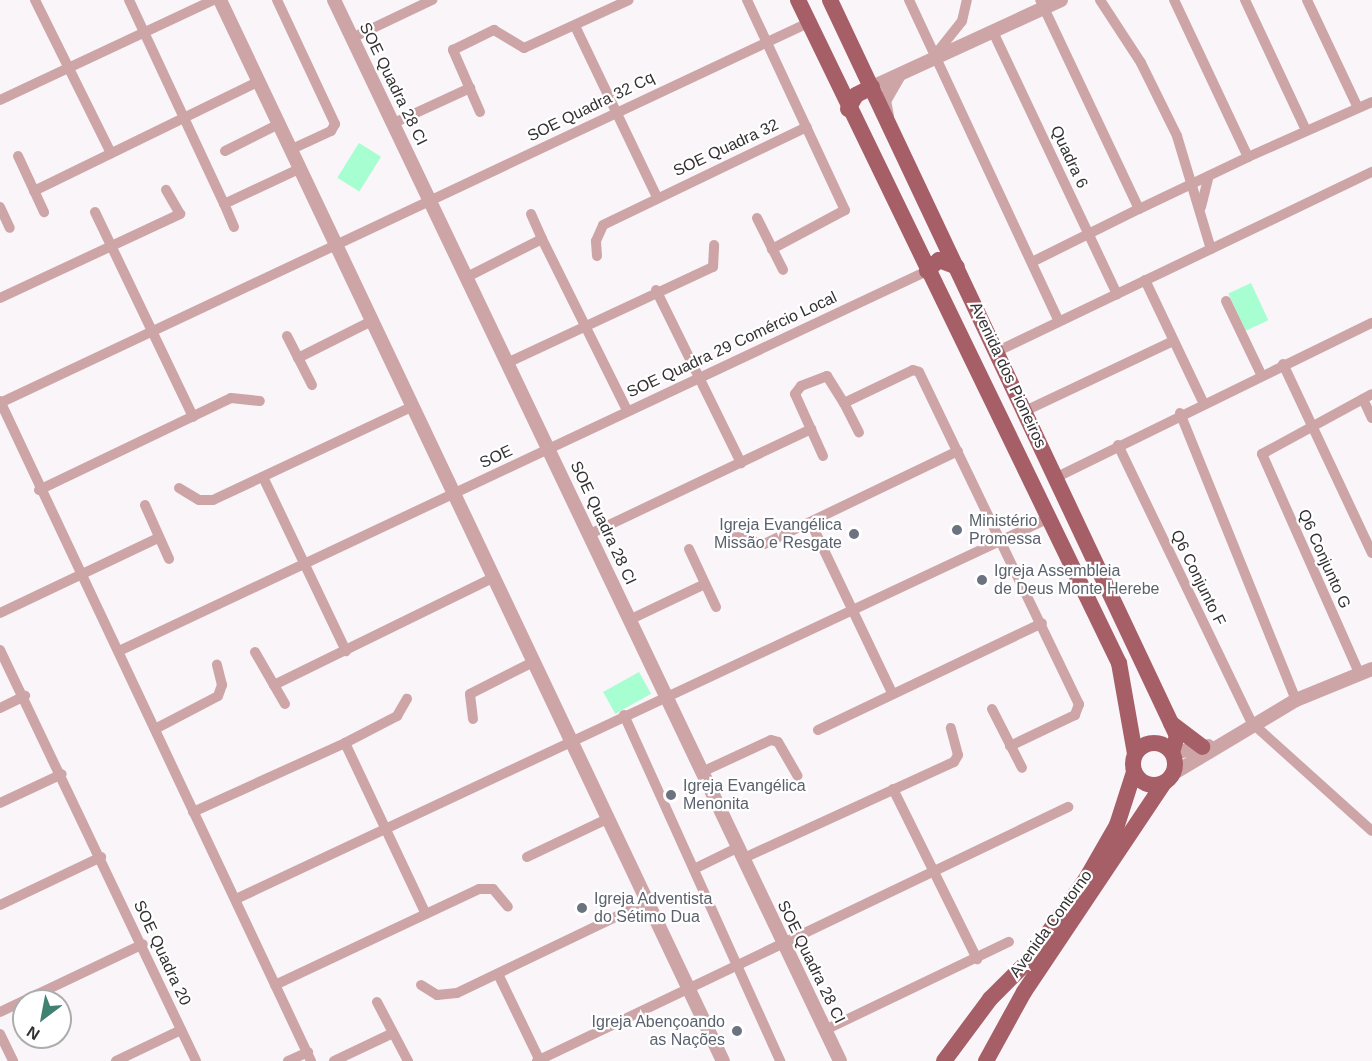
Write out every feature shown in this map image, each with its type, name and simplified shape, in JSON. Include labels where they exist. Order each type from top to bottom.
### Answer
[{"type":"main road","name":"Avenida dos Pioneiros","points":[[798,0],[848,109],[1049,518],[1127,683],[1135,754]]},
{"type":"main road","name":"Avenida dos Pioneiros","points":[[830,0],[998,351],[1055,478],[1177,736],[1172,752]]},
{"type":"main road","points":[[848,109],[856,95],[872,87]]},
{"type":"main road","points":[[879,172],[900,166],[906,157]]},
{"type":"main road","points":[[927,271],[939,260],[957,267]]},
{"type":"main road","points":[[1099,625],[1111,625],[1121,614]]},
{"type":"main road","points":[[1171,723],[1208,747]]},
{"type":"main road","points":[[1149,743],[1172,752],[1169,778],[1143,783],[1134,772],[1135,754],[1149,743]]},
{"type":"main road","name":"Avenida Contorno","points":[[944,1061],[990,999],[1029,960],[1086,879],[1117,825],[1134,772]]},
{"type":"main road","name":"Avenida Contorno","points":[[987,1061],[1024,993],[1169,778]]},
{"type":"street","points":[[35,0],[111,153]]},
{"type":"street","points":[[129,0],[186,116],[234,227]]},
{"type":"street","points":[[0,100],[213,0]]},
{"type":"street","points":[[220,0],[723,1061]]},
{"type":"street","points":[[278,0],[334,124],[331,131],[292,149]]},
{"type":"street","name":"SOE Quadra 28 CI","points":[[334,0],[507,363],[550,448],[629,620],[840,1061]]},
{"type":"street","points":[[352,38],[432,0]]},
{"type":"street","points":[[480,112],[453,50],[494,30],[524,48],[629,0]]},
{"type":"street","points":[[747,0],[845,210],[772,249]]},
{"type":"street","points":[[909,0],[1058,320]]},
{"type":"street","points":[[936,58],[962,21],[967,0]]},
{"type":"street","points":[[872,87],[994,34],[1042,3],[1061,0]]},
{"type":"street","points":[[1100,0],[1154,86],[1193,184],[1211,249]]},
{"type":"street","points":[[1174,0],[1248,157]]},
{"type":"street","points":[[1245,0],[1306,130]]},
{"type":"street","points":[[1307,0],[1358,108]]},
{"type":"street","points":[[1042,3],[1139,209]]},
{"type":"street","name":"SOE Quadra 32 Cq","points":[[431,201],[615,111],[808,22]]},
{"type":"street","points":[[575,26],[657,197]]},
{"type":"street","name":"Quadra 6","points":[[994,34],[1117,294]]},
{"type":"street","points":[[887,117],[884,101],[898,77]]},
{"type":"street","points":[[34,192],[258,82]]},
{"type":"street","points":[[394,123],[470,88]]},
{"type":"street","points":[[1032,262],[1248,157],[1372,102]]},
{"type":"street","points":[[225,151],[279,124]]},
{"type":"street","name":"SOE Quadra 32","points":[[597,256],[596,241],[603,225],[657,197],[807,127]]},
{"type":"street","points":[[18,156],[44,212]]},
{"type":"street","points":[[224,204],[301,168]]},
{"type":"street","points":[[998,351],[1058,320],[1372,172]]},
{"type":"street","points":[[1201,207],[1209,176]]},
{"type":"street","points":[[0,298],[180,214],[166,190]]},
{"type":"street","points":[[288,1061],[310,1057],[119,651],[39,489],[0,402],[431,201]]},
{"type":"street","points":[[0,207],[10,228]]},
{"type":"street","points":[[95,212],[193,417]]},
{"type":"street","points":[[531,214],[583,326],[627,410]]},
{"type":"street","points":[[757,218],[783,270]]},
{"type":"street","points":[[467,277],[542,239]]},
{"type":"street","points":[[507,363],[656,290],[713,267],[714,245]]},
{"type":"street","name":"SOE Quadra 29 Comércio Local","points":[[550,448],[698,376],[927,271]]},
{"type":"street","points":[[1145,280],[1203,402]]},
{"type":"street","points":[[656,290],[741,463]]},
{"type":"street","points":[[1226,301],[1261,375]]},
{"type":"street","points":[[297,358],[372,321]]},
{"type":"street","points":[[1055,478],[1180,413],[1372,323]]},
{"type":"street","points":[[287,336],[312,385]]},
{"type":"street","points":[[1025,411],[1173,341]]},
{"type":"street","points":[[1283,364],[1372,553]]},
{"type":"street","points":[[844,403],[916,370],[1042,623],[1079,711],[1010,746]]},
{"type":"street","points":[[824,456],[795,394],[801,386],[827,376],[859,432]]},
{"type":"street","points":[[1313,424],[1368,397],[1372,418]]},
{"type":"street","points":[[39,489],[231,398],[260,401]]},
{"type":"street","points":[[178,488],[205,501],[263,477],[414,406]]},
{"type":"street","points":[[1180,413],[1296,699]]},
{"type":"street","name":"Q6 Conjunto G","points":[[1313,424],[1262,454],[1366,672]]},
{"type":"street","points":[[590,534],[811,429]]},
{"type":"street","name":"Q6 Conjunto F","points":[[1118,445],[1252,723]]},
{"type":"street","name":"SOE","points":[[119,651],[550,448]]},
{"type":"street","points":[[734,536],[764,544],[958,451]]},
{"type":"street","points":[[263,477],[346,651]]},
{"type":"street","points":[[145,505],[169,559]]},
{"type":"street","points":[[236,899],[573,742],[666,695],[1049,518]]},
{"type":"street","points":[[811,523],[892,693]]},
{"type":"street","points":[[0,613],[158,538]]},
{"type":"street","points":[[689,549],[716,607]]},
{"type":"street","points":[[274,685],[494,577]]},
{"type":"street","points":[[629,620],[705,584]]},
{"type":"street","points":[[818,730],[1042,623]]},
{"type":"street","name":"SOE Quadra 20","points":[[0,650],[25,696],[196,1061]]},
{"type":"street","points":[[255,652],[285,704]]},
{"type":"street","points":[[473,719],[470,694],[535,661]]},
{"type":"street","points":[[155,729],[218,696],[222,685],[217,665]]},
{"type":"street","points":[[1169,778],[1208,747],[1296,699],[1366,672]]},
{"type":"street","points":[[0,708],[25,696]]},
{"type":"street","points":[[194,812],[345,743],[397,716],[407,699]]},
{"type":"street","points":[[992,709],[1022,768]]},
{"type":"street","points":[[624,715],[694,869],[735,968],[780,1061]]},
{"type":"street","points":[[1252,723],[1372,831]]},
{"type":"street","points":[[694,869],[741,853],[954,762],[958,755],[951,728]]},
{"type":"street","points":[[702,772],[771,740],[778,742],[798,776]]},
{"type":"street","points":[[345,743],[426,914]]},
{"type":"street","points":[[1172,752],[1208,747]]},
{"type":"street","points":[[0,803],[62,774]]},
{"type":"street","points":[[893,789],[977,959]]},
{"type":"street","points":[[498,974],[539,1061],[1068,807]]},
{"type":"street","points":[[527,857],[609,818]]},
{"type":"street","points":[[0,905],[101,857]]},
{"type":"street","points":[[275,984],[488,888],[508,907]]},
{"type":"street","points":[[421,985],[445,996],[498,974],[647,902]]},
{"type":"street","points":[[825,1030],[1009,942]]},
{"type":"street","points":[[0,1012],[143,944]]},
{"type":"street","points":[[377,1002],[408,1061]]},
{"type":"street","points":[[116,1061],[181,1030]]},
{"type":"street","points":[[333,1061],[393,1033]]},
{"type":"street","points":[[0,1034],[13,1061]]},
{"type":"green space","points":[[359,143],[381,157],[359,192],[337,178]]},
{"type":"green space","points":[[1251,283],[1268,320],[1246,331],[1228,294]]},
{"type":"green space","points":[[639,672],[651,694],[615,714],[603,692]]},
{"type":"place","name":"Ministério Promessa","points":[[957,530]]},
{"type":"place","name":"Igreja Evangélica Missão e Resgate","points":[[854,534]]},
{"type":"place","name":"Igreja Assembleia de Deus Monte Herebe","points":[[982,580]]},
{"type":"place","name":"Igreja Evangélica Menonita","points":[[671,795]]},
{"type":"place","name":"Igreja Adventista do Sétimo Dua","points":[[582,908]]},
{"type":"place","name":"Igreja Abençoando as Nações","points":[[737,1031]]}]
